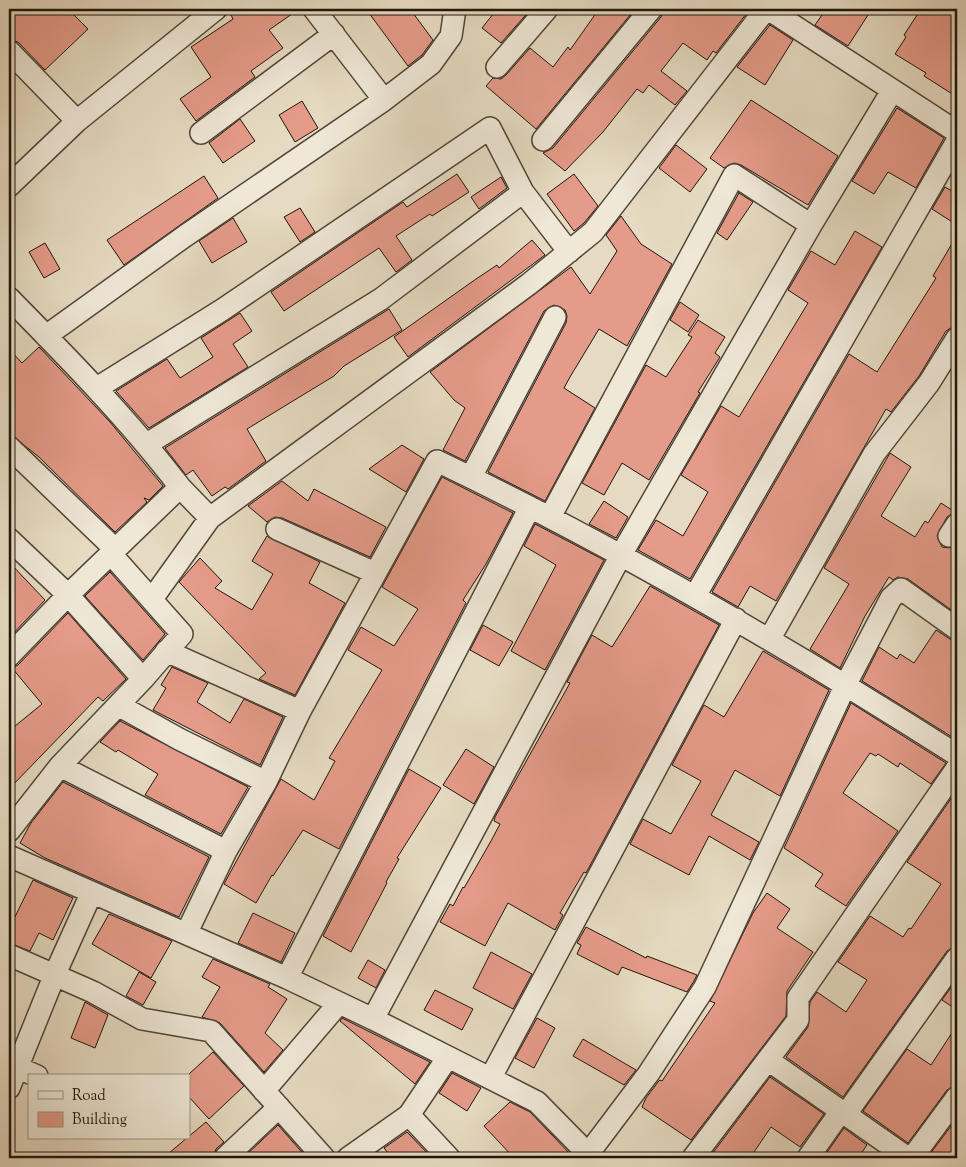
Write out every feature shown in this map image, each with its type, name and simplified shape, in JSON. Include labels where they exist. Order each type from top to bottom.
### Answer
[{"type":"street","points":[[12,176],[216,9]]},
{"type":"street","points":[[314,9],[384,100]]},
{"type":"street","points":[[46,336],[185,236],[384,100],[431,64],[451,36],[455,9]]},
{"type":"street","points":[[497,67],[547,9]]},
{"type":"street","points":[[543,140],[651,9]]},
{"type":"street","points":[[152,599],[210,518],[529,284],[593,232],[767,9],[957,132]]},
{"type":"street","points":[[201,133],[334,34]]},
{"type":"street","points":[[9,51],[77,121]]},
{"type":"street","points":[[373,1018],[621,555],[811,225],[892,91]]},
{"type":"street","points":[[97,388],[230,305],[490,128],[523,192],[569,252]]},
{"type":"street","points":[[695,596],[957,142]]},
{"type":"street","points":[[550,517],[734,175],[811,225]]},
{"type":"street","points":[[147,444],[381,299],[523,192]]},
{"type":"street","points":[[9,298],[97,388],[147,444],[180,487],[210,518]]},
{"type":"street","points":[[471,477],[555,317]]},
{"type":"street","points":[[770,638],[874,454],[929,383],[957,338]]},
{"type":"street","points":[[9,447],[113,552],[182,634],[143,679],[60,766],[9,831]]},
{"type":"street","points":[[187,932],[226,851],[266,782],[300,711],[437,461],[530,506],[770,638],[957,755]]},
{"type":"street","points":[[9,656],[68,595],[180,487]]},
{"type":"street","points":[[286,978],[530,506]]},
{"type":"street","points":[[277,529],[375,573]]},
{"type":"street","points":[[9,539],[68,595],[143,679]]},
{"type":"street","points":[[9,856],[91,894],[187,932],[373,1018],[491,1078],[537,1102],[590,1156],[649,1073],[705,987],[846,684],[891,598],[901,589],[957,628]]},
{"type":"street","points":[[491,1078],[736,619]]},
{"type":"street","points":[[166,651],[300,711]]},
{"type":"street","points":[[118,705],[178,739],[266,782]]},
{"type":"street","points":[[60,766],[226,851]]},
{"type":"street","points":[[693,1158],[798,1020],[798,998],[957,768]]},
{"type":"street","points":[[9,1088],[13,1066],[91,894]]},
{"type":"street","points":[[9,955],[93,992],[142,1019],[211,1032],[324,1158]]},
{"type":"street","points":[[808,1158],[957,958]]},
{"type":"street","points":[[264,1091],[339,1003]]},
{"type":"street","points":[[348,1158],[409,1115],[448,1057]]},
{"type":"street","points":[[768,1060],[908,1158]]},
{"type":"street","points":[[13,1066],[32,1074]]},
{"type":"street","points":[[912,1158],[957,1097]]},
{"type":"street","points":[[225,1158],[278,1107]]},
{"type":"street","points":[[409,1115],[450,1158]]},
{"type":"building","points":[[9,9],[68,9],[88,29],[45,70],[18,42],[9,39]]},
{"type":"building","points":[[228,9],[299,9],[269,30],[283,48],[251,71],[255,77],[196,121],[180,99],[211,77],[191,47],[233,19]]},
{"type":"building","points":[[366,9],[410,9],[433,40],[422,55],[408,66]]},
{"type":"building","points":[[497,9],[531,9],[501,43],[482,28]]},
{"type":"building","points":[[599,9],[635,9],[536,129],[486,86],[493,78],[501,79],[506,75],[530,48],[553,67],[568,47],[570,50]]},
{"type":"building","points":[[663,9],[750,9],[716,53],[713,51],[707,60],[683,43],[661,71],[687,91],[675,105],[649,85],[643,93],[637,89],[603,132],[565,171],[543,153],[553,148],[661,17]]},
{"type":"building","points":[[826,9],[859,9],[868,15],[848,46],[815,25]]},
{"type":"building","points":[[921,9],[957,9],[957,97],[924,76],[926,73],[895,54],[906,37],[904,35]]},
{"type":"building","points":[[770,25],[793,40],[765,85],[737,67]]},
{"type":"building","points":[[751,100],[838,156],[808,205],[741,165],[734,163],[724,168],[710,158]]},
{"type":"building","points":[[302,101],[318,128],[295,142],[279,115]]},
{"type":"building","points":[[897,108],[944,138],[916,188],[888,172],[874,194],[852,181]]},
{"type":"building","points":[[240,119],[255,141],[223,163],[209,143]]},
{"type":"building","points":[[676,145],[707,169],[690,192],[659,168]]},
{"type":"building","points":[[457,174],[469,192],[396,236],[412,260],[396,272],[379,248],[284,311],[271,292],[403,202],[407,207]]},
{"type":"building","points":[[574,174],[598,206],[584,223],[574,231],[547,194]]},
{"type":"building","points":[[204,176],[218,198],[124,265],[107,240]]},
{"type":"building","points":[[501,177],[507,188],[479,209],[471,197]]},
{"type":"building","points":[[945,187],[957,194],[957,225],[932,209]]},
{"type":"building","points":[[739,193],[753,202],[727,240],[717,233]]},
{"type":"building","points":[[300,208],[315,232],[300,242],[284,217]]},
{"type":"building","points":[[621,216],[641,244],[672,264],[627,346],[599,329],[564,388],[595,408],[545,501],[488,472],[566,323],[567,316],[565,310],[554,305],[544,311],[465,461],[443,450],[465,408],[454,400],[430,372],[571,267],[590,294],[617,251],[606,235]]},
{"type":"building","points":[[233,218],[247,242],[212,263],[199,241]]},
{"type":"building","points":[[855,231],[882,247],[690,579],[638,550],[656,520],[683,536],[708,492],[681,475],[721,406],[739,417],[808,303],[788,290],[811,251],[835,265]]},
{"type":"building","points":[[957,235],[957,324],[946,331],[919,376],[891,412],[886,409],[776,601],[750,586],[738,607],[712,592],[849,354],[877,372],[936,278],[933,276]]},
{"type":"building","points":[[532,240],[545,255],[408,357],[394,337],[497,265],[499,268]]},
{"type":"building","points":[[45,243],[60,269],[44,278],[29,252]]},
{"type":"building","points":[[680,302],[699,315],[688,332],[670,320]]},
{"type":"building","points":[[389,309],[402,330],[344,366],[334,376],[247,429],[266,461],[228,489],[225,487],[212,496],[193,470],[186,475],[165,448]]},
{"type":"building","points":[[240,313],[252,331],[233,344],[248,367],[149,428],[116,391],[167,359],[180,378],[213,357],[201,338]]},
{"type":"building","points":[[698,320],[725,337],[715,353],[720,357],[698,392],[700,393],[649,480],[622,463],[604,495],[582,483],[646,365],[666,377],[692,337],[688,335]]},
{"type":"building","points":[[39,347],[110,422],[163,486],[149,500],[144,498],[147,502],[115,532],[39,457],[9,433],[9,349],[22,363]]},
{"type":"building","points":[[402,445],[424,459],[406,492],[369,469]]},
{"type":"building","points":[[890,453],[911,467],[881,516],[915,537],[925,521],[928,523],[941,503],[955,512],[947,517],[937,536],[942,547],[949,548],[957,545],[957,614],[908,579],[898,577],[893,580],[889,577],[865,616],[840,668],[810,649],[849,584],[824,568]]},
{"type":"building","points":[[442,477],[513,513],[486,564],[463,600],[466,603],[339,849],[303,830],[272,875],[256,903],[224,884],[281,779],[314,800],[335,761],[329,758],[382,670],[348,650],[361,627],[394,646],[418,609],[382,587]]},
{"type":"building","points":[[282,481],[308,501],[314,489],[386,527],[370,557],[282,518],[275,517],[267,522],[248,506]]},
{"type":"building","points":[[604,501],[628,517],[616,538],[589,524]]},
{"type":"building","points":[[535,524],[604,560],[545,670],[511,651],[556,565],[524,546]]},
{"type":"building","points":[[267,536],[320,562],[309,583],[345,603],[295,695],[259,679],[266,673],[179,582],[200,558],[222,581],[215,588],[252,610],[273,574],[252,561]]},
{"type":"building","points":[[9,562],[45,600],[9,638]]},
{"type":"building","points":[[110,572],[165,634],[143,660],[85,596]]},
{"type":"building","points":[[650,586],[719,625],[586,873],[584,872],[560,913],[563,915],[555,930],[508,903],[485,946],[440,922],[450,904],[453,906],[491,841],[500,824],[494,821],[495,817],[570,683],[567,682],[592,635],[612,647]]},
{"type":"building","points":[[68,613],[126,679],[103,701],[98,697],[9,789],[9,731],[42,704],[12,668],[18,665]]},
{"type":"building","points":[[483,625],[513,642],[499,666],[470,650]]},
{"type":"building","points":[[936,630],[957,641],[957,740],[862,681],[879,647],[897,659],[900,654],[914,663]]},
{"type":"building","points":[[763,651],[829,690],[780,796],[735,770],[711,815],[759,842],[750,860],[709,836],[689,875],[630,844],[643,819],[671,834],[701,781],[672,765],[704,705],[724,717]]},
{"type":"building","points":[[172,667],[208,683],[197,702],[230,723],[244,699],[283,717],[260,765],[153,710],[166,688],[161,685]]},
{"type":"building","points":[[851,703],[946,763],[931,784],[900,763],[898,767],[878,754],[876,756],[870,753],[843,793],[898,831],[846,906],[815,886],[823,874],[784,848]]},
{"type":"building","points":[[120,721],[248,787],[221,834],[145,795],[158,774],[118,750],[116,752],[100,742]]},
{"type":"building","points":[[466,749],[494,767],[474,804],[443,785]]},
{"type":"building","points":[[409,769],[441,788],[397,858],[399,859],[351,952],[323,936]]},
{"type":"building","points":[[63,782],[209,857],[179,917],[45,858],[20,843],[31,823]]},
{"type":"building","points":[[957,790],[957,946],[947,951],[843,1097],[786,1057],[808,1027],[810,1002],[817,992],[846,1012],[867,980],[838,962],[870,916],[903,937],[909,928],[911,929],[941,884],[907,862]]},
{"type":"building","points":[[33,880],[73,898],[53,940],[39,933],[30,951],[9,943],[9,929]]},
{"type":"building","points":[[767,893],[790,909],[777,928],[813,952],[787,991],[786,1016],[691,1140],[642,1107],[646,1098],[658,1082],[662,1081],[715,1003],[710,1001],[753,913]]},
{"type":"building","points":[[253,913],[295,933],[281,962],[238,943]]},
{"type":"building","points":[[109,914],[172,941],[151,978],[92,944]]},
{"type":"building","points":[[586,927],[646,958],[647,956],[697,975],[687,992],[622,967],[618,975],[577,954],[581,945],[577,943]]},
{"type":"building","points":[[491,952],[532,974],[513,1009],[473,988]]},
{"type":"building","points":[[213,959],[270,984],[268,987],[287,999],[265,1033],[283,1050],[264,1072],[220,1023],[202,1017],[220,987],[202,977]]},
{"type":"building","points":[[368,960],[385,970],[376,988],[358,978]]},
{"type":"building","points":[[139,972],[156,982],[143,1005],[126,996]]},
{"type":"building","points":[[957,979],[957,1010],[942,1000]]},
{"type":"building","points":[[435,990],[473,1009],[462,1030],[424,1010]]},
{"type":"building","points":[[85,1002],[108,1015],[95,1048],[71,1038]]},
{"type":"building","points":[[342,1018],[430,1062],[415,1084],[340,1021]]},
{"type":"building","points":[[537,1018],[555,1028],[534,1068],[515,1058]]},
{"type":"building","points":[[957,1025],[957,1085],[947,1090],[908,1143],[863,1111],[907,1049],[931,1065]]},
{"type":"building","points":[[583,1039],[636,1070],[624,1085],[573,1056]]},
{"type":"building","points":[[213,1052],[244,1086],[209,1119],[190,1098],[189,1074]]},
{"type":"building","points":[[452,1073],[481,1088],[467,1111],[439,1093]]},
{"type":"building","points":[[770,1077],[824,1114],[800,1147],[771,1127],[750,1158],[709,1158]]},
{"type":"building","points":[[510,1102],[530,1112],[571,1155],[568,1158],[514,1158],[484,1126]]},
{"type":"building","points":[[957,1118],[957,1158],[927,1158]]},
{"type":"building","points":[[206,1122],[224,1142],[216,1149],[213,1158],[163,1158],[184,1140],[190,1140],[190,1135]]},
{"type":"building","points":[[278,1125],[307,1158],[243,1158]]},
{"type":"building","points":[[844,1128],[867,1145],[858,1158],[823,1158]]},
{"type":"building","points":[[407,1132],[432,1158],[392,1158],[384,1148]]}]
